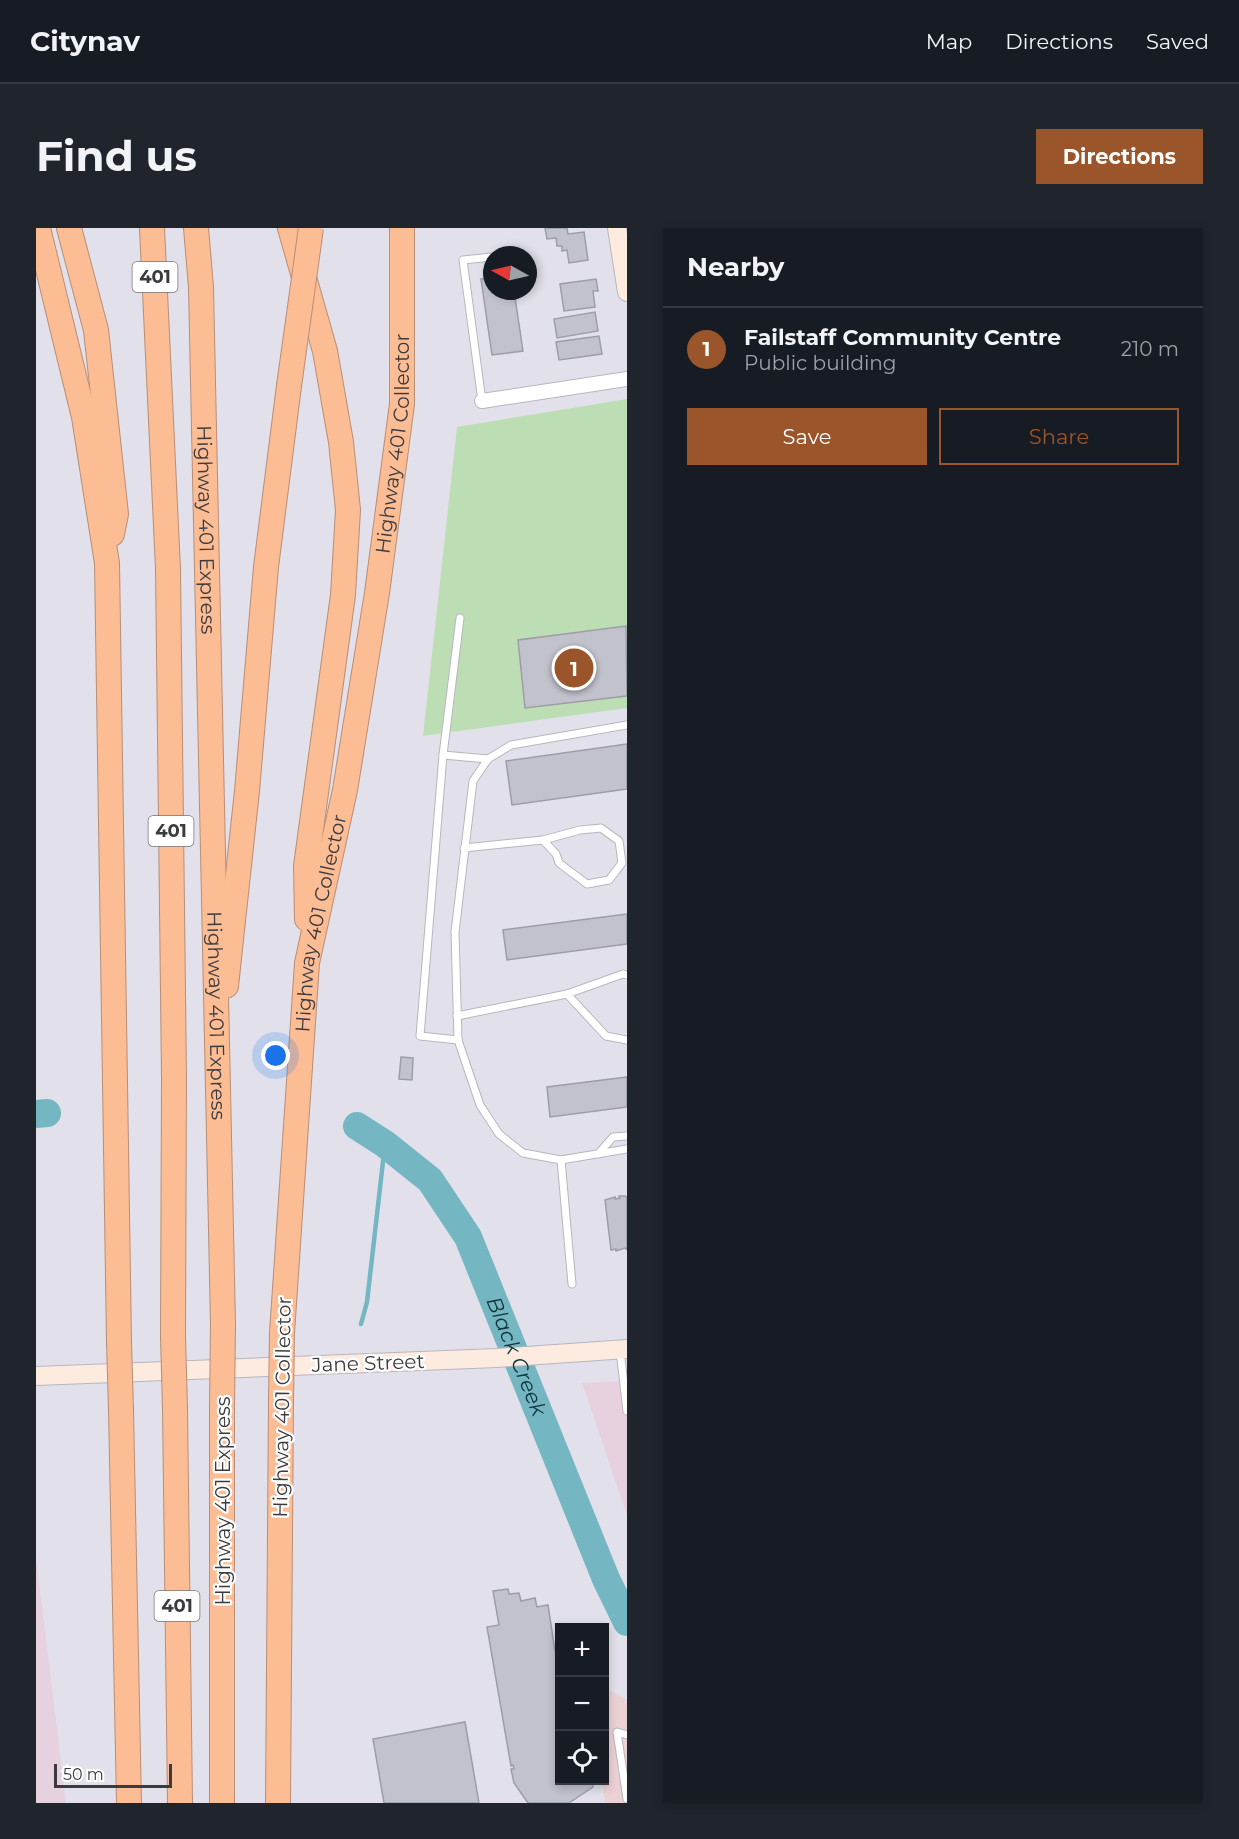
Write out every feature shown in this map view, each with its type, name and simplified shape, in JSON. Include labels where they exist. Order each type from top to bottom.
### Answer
[{"type":"highway","name":"401","points":[[38,228],[84,417],[107,563],[119,1342],[129,1803]]},
{"type":"highway","points":[[69,228],[96,330],[116,514],[107,563]]},
{"type":"highway","points":[[138,228],[157,326]]},
{"type":"highway","name":"Highway 401 Express","points":[[152,228],[168,569],[174,1066],[173,1336],[180,1803]]},
{"type":"highway","name":"Highway 401 Express","points":[[196,228],[201,287],[223,1324],[222,1803]]},
{"type":"highway","points":[[290,228],[325,351],[342,442],[348,510],[343,595],[306,866],[307,963]]},
{"type":"highway","points":[[218,1039],[232,939],[266,567],[311,228]]},
{"type":"highway","name":"Highway 401 Collector","points":[[278,1803],[282,1333],[307,963],[345,790],[377,593],[402,404],[402,228]]},
{"type":"main road","points":[[618,228],[627,292]]},
{"type":"main road","name":"Jane Street","points":[[36,1376],[497,1358],[624,1350]]},
{"type":"street","points":[[482,401],[627,379]]},
{"type":"lane","points":[[482,401],[463,260],[483,258]]},
{"type":"lane","points":[[458,1040],[420,1036],[443,755],[459,618]]},
{"type":"lane","points":[[627,725],[511,745],[488,759],[473,781],[455,932],[458,1040],[480,1105],[499,1134],[523,1154],[561,1160],[627,1149]]},
{"type":"lane","points":[[443,755],[488,759]]},
{"type":"lane","points":[[464,848],[543,840],[580,830],[602,828],[619,841],[622,863],[609,880],[588,884],[559,863],[556,854],[543,840]]},
{"type":"lane","points":[[458,1016],[567,994],[623,974],[627,975]]},
{"type":"lane","points":[[567,994],[606,1036],[627,1040]]},
{"type":"lane","points":[[598,1154],[614,1137],[627,1136]]},
{"type":"lane","points":[[561,1160],[572,1284]]},
{"type":"lane","points":[[624,1350],[627,1411]]},
{"type":"lane","points":[[627,1735],[617,1732],[627,1799]]},
{"type":"shaded area","points":[[627,1381],[627,1515],[582,1383]]},
{"type":"shaded area","points":[[36,1557],[66,1803],[36,1803]]},
{"type":"shaded area","points":[[609,1690],[627,1700],[627,1803],[605,1803],[603,1785],[609,1785]]},
{"type":"green space","points":[[627,399],[627,708],[423,736],[457,427]]},
{"type":"building","points":[[545,228],[567,228],[568,234],[584,232],[588,260],[569,263],[567,250],[562,251],[562,246],[557,246],[556,238],[547,239]]},
{"type":"building","points":[[596,279],[598,291],[593,291],[595,307],[564,311],[560,284]]},
{"type":"building","points":[[484,300],[515,300],[523,351],[492,355]]},
{"type":"building","points":[[595,312],[598,331],[557,338],[554,319]]},
{"type":"building","points":[[599,336],[602,354],[559,360],[556,342]]},
{"type":"building","points":[[626,626],[627,696],[525,708],[518,640]]},
{"type":"building","points":[[627,744],[627,789],[512,805],[506,761]]},
{"type":"building","points":[[627,914],[627,944],[507,960],[503,930]]},
{"type":"building","points":[[401,1057],[413,1058],[412,1080],[399,1079]]},
{"type":"building","points":[[627,1077],[627,1107],[550,1117],[547,1087]]},
{"type":"building","points":[[619,1196],[627,1197],[627,1250],[625,1248],[616,1251],[616,1249],[611,1250],[605,1200],[620,1198]]},
{"type":"building","points":[[508,1589],[509,1594],[519,1593],[521,1601],[535,1598],[537,1607],[548,1605],[555,1651],[555,1785],[593,1785],[593,1787],[569,1803],[528,1803],[514,1783],[511,1769],[514,1769],[513,1765],[511,1766],[487,1627],[499,1625],[493,1591]]},
{"type":"building","points":[[465,1722],[479,1803],[384,1803],[373,1739]]},
{"type":"waterway","name":"Black Creek","points":[[36,1114],[47,1113]]},
{"type":"waterway","name":"Black Creek","points":[[357,1126],[385,1144],[430,1180],[468,1237],[606,1579],[627,1622]]},
{"type":"waterway","points":[[361,1324],[367,1302],[385,1144]]},
{"type":"place","name":"Failstaff Community Centre","points":[[574,668]]}]
